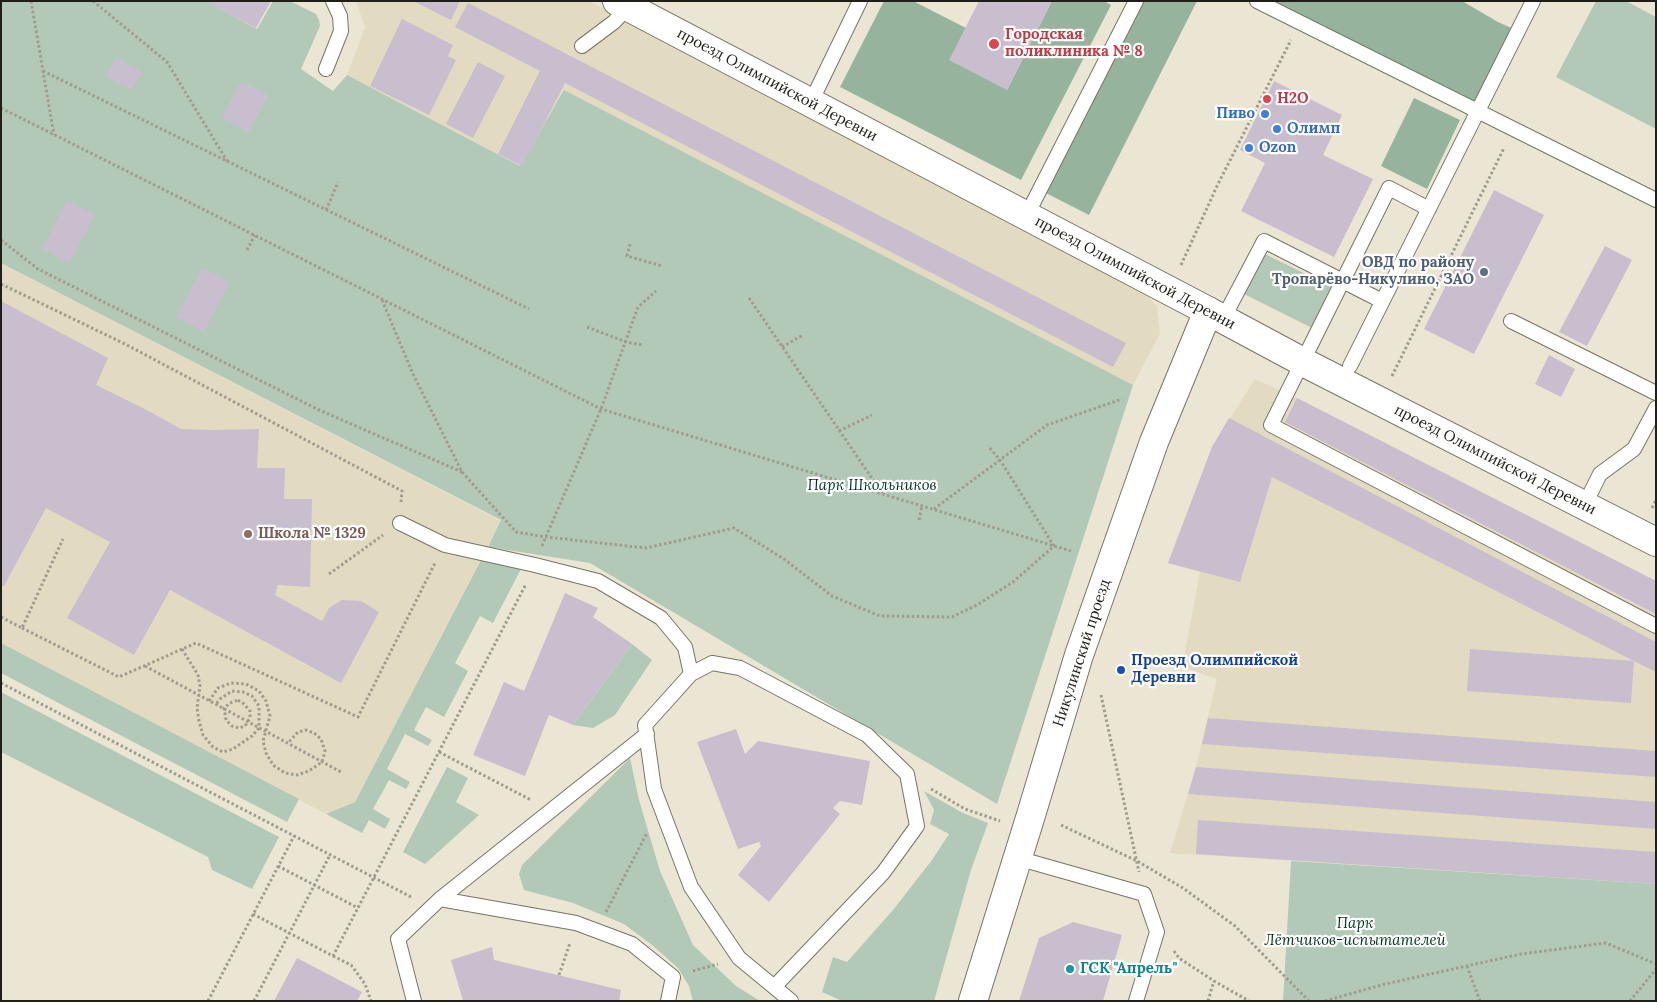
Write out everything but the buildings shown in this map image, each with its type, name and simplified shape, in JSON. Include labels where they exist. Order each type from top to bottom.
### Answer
[{"type":"street","name":"проезд Олимпийской Деревни","points":[[622,4],[1303,362],[1656,542]]},
{"type":"street","name":"Никулинский проезд","points":[[973,1001],[1074,669],[1102,588],[1154,442],[1216,315]]},
{"type":"lane","points":[[326,69],[341,31],[340,16],[333,1]]},
{"type":"lane","points":[[811,102],[860,1]]},
{"type":"lane","points":[[1033,204],[1136,1]]},
{"type":"lane","points":[[1257,1],[1656,200]]},
{"type":"lane","points":[[1350,366],[1533,1]]},
{"type":"lane","points":[[582,46],[614,22],[622,4]]},
{"type":"lane","points":[[1428,209],[1388,188],[1271,425],[1656,626]]},
{"type":"lane","points":[[1216,315],[1264,241],[1382,300]]},
{"type":"lane","points":[[1511,321],[1656,393]]},
{"type":"lane","points":[[1591,492],[1600,474],[1634,449],[1656,408]]},
{"type":"lane","points":[[400,522],[445,545],[598,581],[661,618],[685,647],[691,674]]},
{"type":"lane","points":[[774,987],[883,874],[917,826],[907,774],[867,735],[740,668],[712,663],[691,674],[645,725],[654,789],[691,887],[739,958],[774,987],[791,1001]]},
{"type":"lane","points":[[414,1001],[398,939],[440,899],[647,734]]},
{"type":"lane","points":[[1017,858],[1144,894],[1157,932],[1136,1001]]},
{"type":"lane","points":[[440,899],[576,923],[632,944],[673,977],[668,1001]]},
{"type":"path","points":[[31,1],[54,135]]},
{"type":"path","points":[[93,1],[166,62],[228,162]]},
{"type":"path","points":[[1179,269],[1218,184],[1300,22]]},
{"type":"path","points":[[43,71],[529,309]]},
{"type":"path","points":[[1,108],[601,409],[1071,550]]},
{"type":"path","points":[[1392,378],[1513,130]]},
{"type":"path","points":[[326,210],[338,182]]},
{"type":"path","points":[[247,250],[254,235]]},
{"type":"path","points":[[1,240],[47,274],[319,410],[462,472]]},
{"type":"path","points":[[630,244],[627,256],[662,266]]},
{"type":"path","points":[[1,284],[124,344],[402,491],[400,522],[329,574]]},
{"type":"path","points":[[546,537],[601,409],[638,307],[656,291]]},
{"type":"path","points":[[749,298],[882,494]]},
{"type":"path","points":[[382,299],[412,374],[462,472],[516,532],[646,548],[734,528],[784,559],[832,596],[880,616],[918,617],[952,617],[977,605],[1013,582],[1054,546]]},
{"type":"path","points":[[587,327],[626,342],[643,345]]},
{"type":"path","points":[[782,346],[803,335]]},
{"type":"path","points":[[934,509],[1047,425],[1122,399]]},
{"type":"path","points":[[838,431],[872,415]]},
{"type":"path","points":[[988,446],[1000,460],[1054,546]]},
{"type":"path","points":[[919,520],[922,506]]},
{"type":"path","points":[[22,628],[63,539]]},
{"type":"path","points":[[1,617],[119,677],[196,642],[358,717],[445,545]]},
{"type":"path","points":[[333,956],[535,565]]},
{"type":"path","points":[[182,649],[198,675],[200,695],[197,708],[199,721],[203,735],[213,747],[223,752],[233,749],[252,736],[259,728],[259,706],[252,696],[243,692],[232,691],[216,704]]},
{"type":"path","points":[[145,665],[341,772]]},
{"type":"path","points":[[1,682],[408,896]]},
{"type":"path","points":[[209,700],[218,688],[231,683],[246,684],[259,691],[266,701],[270,716],[263,741],[266,754],[273,765],[285,773],[297,775],[309,771],[322,762],[325,751],[321,739],[314,733],[306,730],[298,732],[288,743]]},
{"type":"path","points":[[1102,694],[1144,894]]},
{"type":"path","points":[[238,700],[250,711],[249,722],[239,728],[232,726],[226,720],[224,708],[238,700]]},
{"type":"path","points":[[438,752],[551,811]]},
{"type":"path","points":[[907,774],[965,809],[1001,821]]},
{"type":"path","points":[[597,930],[661,806]]},
{"type":"path","points":[[1061,825],[1137,862],[1183,888],[1235,926],[1309,1001]]},
{"type":"path","points":[[208,1001],[294,836]]},
{"type":"path","points":[[254,1001],[330,855]]},
{"type":"path","points":[[278,866],[358,908]]},
{"type":"path","points":[[253,914],[351,965],[364,984],[371,1001]]},
{"type":"path","points":[[559,975],[576,923]]},
{"type":"path","points":[[1157,932],[1179,958],[1249,1001]]},
{"type":"path","points":[[1325,1001],[1385,984],[1521,954],[1606,943],[1656,964]]},
{"type":"path","points":[[673,977],[739,958]]},
{"type":"path","points":[[1467,966],[1480,1001]]},
{"type":"path","points":[[1630,1001],[1656,969]]},
{"type":"path","points":[[1208,1001],[1214,981]]},
{"type":"shaded area","points":[[356,1],[589,1],[1140,290],[1157,306],[1160,334],[1133,385],[565,91],[520,166],[347,75],[365,27]]},
{"type":"shaded area","name":"Школа № 1329","points":[[1,263],[501,521],[355,802],[326,814],[1,643]]},
{"type":"shaded area","points":[[1255,379],[1297,398],[1656,581],[1656,884],[1170,853],[1196,767],[1217,679],[1182,667],[1200,572],[1168,563],[1212,447]]},
{"type":"green space","name":"Парк Школьников","points":[[1,1],[206,1],[257,29],[273,1],[290,1],[316,14],[320,26],[301,69],[333,91],[347,75],[520,166],[564,90],[1133,385],[997,804],[590,563],[488,547],[501,520],[1,263]]},
{"type":"green space","points":[[884,1],[913,1],[966,28],[1007,90],[1052,1],[1104,1],[1111,5],[1021,180],[840,87]]},
{"type":"green space","points":[[1136,1],[1197,1],[1089,215],[1040,190]]},
{"type":"green space","points":[[1257,1],[1462,1],[1498,22],[1518,31],[1477,112]]},
{"type":"green space","points":[[1596,1],[1626,1],[1656,17],[1656,129],[1556,77]]},
{"type":"green space","points":[[1414,98],[1460,120],[1427,189],[1381,166]]},
{"type":"green space","points":[[1259,251],[1338,290],[1318,331],[1238,291]]},
{"type":"green space","points":[[481,560],[521,569],[493,623],[480,616],[455,663],[468,671],[444,717],[426,707],[414,730],[432,740],[428,746],[405,734],[387,769],[410,782],[406,789],[389,780],[373,809],[390,819],[385,829],[369,820],[362,833],[326,814],[355,802]]},
{"type":"green space","points":[[1,643],[299,799],[287,822],[1,673]]},
{"type":"green space","points":[[632,644],[652,660],[615,715],[593,728],[573,725]]},
{"type":"green space","points":[[1,692],[279,837],[252,889],[212,870],[208,857],[1,752]]},
{"type":"green space","points":[[630,758],[639,800],[660,871],[693,945],[736,986],[760,1001],[693,1001],[689,986],[678,968],[624,924],[573,903],[524,890],[519,874],[522,865]]},
{"type":"green space","points":[[447,767],[468,778],[456,802],[479,815],[425,864],[403,852]]},
{"type":"green space","points":[[924,791],[963,813],[988,823],[971,870],[934,1001],[842,1001],[822,992],[833,957],[847,962],[893,910],[932,860],[949,834],[930,824],[934,810]]},
{"type":"green space","name":"Парк Лётчиков-испытателей","points":[[1291,861],[1656,884],[1656,1001],[1283,1001]]},
{"type":"place","name":"Городская поликлиника № 8","points":[[994,44]]},
{"type":"place","name":"H2O","points":[[1267,99]]},
{"type":"place","name":"Пиво","points":[[1265,114]]},
{"type":"place","name":"Олимп","points":[[1277,129]]},
{"type":"place","name":"Ozon","points":[[1249,148]]},
{"type":"place","name":"ОВД по району Тропарёво-Никулино, ЗАО","points":[[1484,272]]},
{"type":"place","name":"Школа № 1329","points":[[248,534]]},
{"type":"place","name":"Проезд Олимпийской Деревни","points":[[1121,670]]},
{"type":"place","name":"ГСК \"Апрель\"","points":[[1070,969]]}]
